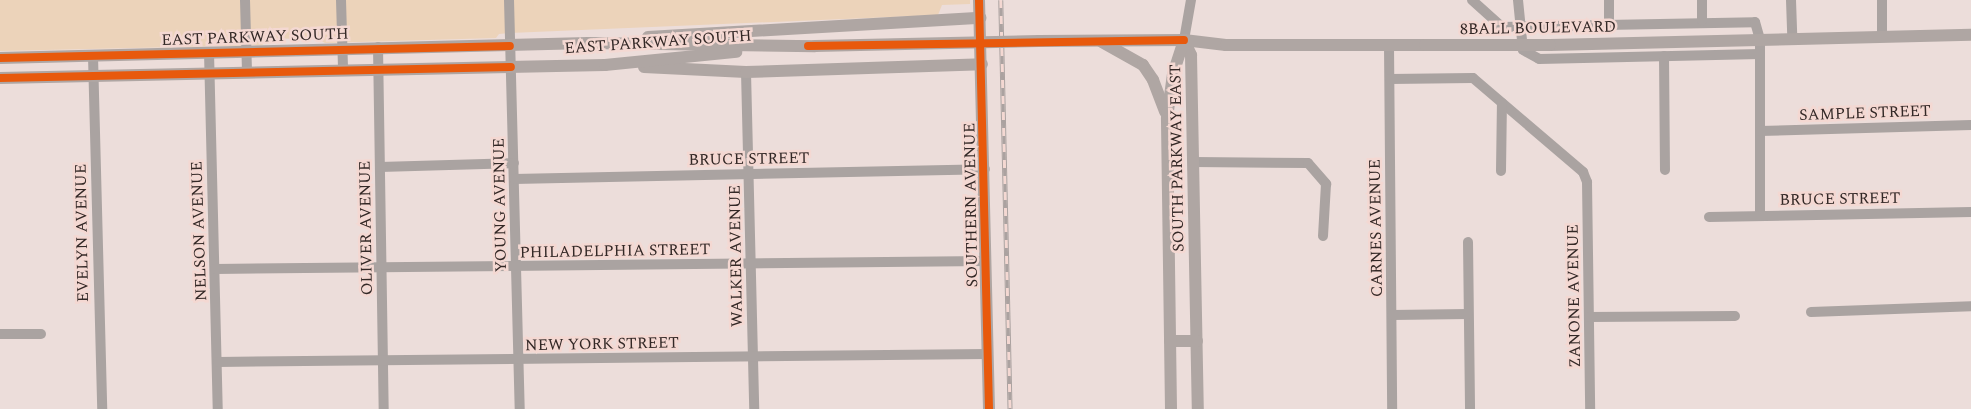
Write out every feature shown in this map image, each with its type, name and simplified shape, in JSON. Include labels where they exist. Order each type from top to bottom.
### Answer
[{"type":"main road","name":"SOUTHERN AVENUE","points":[[980,0],[989,409]]},
{"type":"main road","points":[[588,44],[690,33],[980,18]]},
{"type":"main road","name":"8BALL BOULEVARD","points":[[1184,40],[1226,44],[1550,45],[1971,35]]},
{"type":"main road","name":"EAST PARKWAY SOUTH","points":[[0,58],[378,47],[588,44],[811,46],[1095,39],[1184,40]]},
{"type":"main road","points":[[1095,39],[1130,55],[1143,65],[1153,80],[1167,118]]},
{"type":"main road","name":"SOUTH PARKWAY EAST","points":[[1171,409],[1167,118],[1173,74],[1184,40]]},
{"type":"main road","name":"SOUTH PARKWAY EAST","points":[[1184,40],[1191,54],[1198,409]]},
{"type":"main road","name":"EAST PARKWAY SOUTH","points":[[0,78],[247,73],[343,68],[604,65],[811,46]]},
{"type":"main road","points":[[604,65],[746,72],[982,64]]},
{"type":"main road","points":[[1170,342],[1197,341]]},
{"type":"street","points":[[245,0],[247,73]]},
{"type":"street","points":[[341,0],[343,68]]},
{"type":"street","name":"YOUNG AVENUE","points":[[509,0],[520,409]]},
{"type":"street","points":[[1184,40],[1191,0]]},
{"type":"street","points":[[1472,0],[1502,27],[1519,28],[1609,23],[1702,21],[1755,22],[1760,40],[1760,216]]},
{"type":"street","points":[[1518,0],[1519,28],[1523,50],[1539,58],[1760,54]]},
{"type":"street","points":[[1609,0],[1609,23]]},
{"type":"street","points":[[1702,0],[1702,21]]},
{"type":"street","points":[[1791,0],[1792,38]]},
{"type":"street","points":[[1882,0],[1887,36]]},
{"type":"street","name":"CARNES AVENUE","points":[[1389,46],[1392,409]]},
{"type":"street","name":"OLIVER AVENUE","points":[[378,47],[384,409]]},
{"type":"street","name":"NELSON AVENUE","points":[[209,52],[218,409]]},
{"type":"street","name":"EVELYN AVENUE","points":[[93,56],[102,409]]},
{"type":"street","points":[[1664,56],[1665,170]]},
{"type":"street","name":"WALKER AVENUE","points":[[746,72],[754,409]]},
{"type":"street","points":[[1390,79],[1473,78],[1502,103],[1501,171]]},
{"type":"street","name":"ZANONE AVENUE","points":[[1502,103],[1582,172],[1587,182],[1590,409]]},
{"type":"street","name":"SAMPLE STREET","points":[[1760,131],[1971,125]]},
{"type":"street","points":[[1194,162],[1308,163],[1326,184],[1323,236]]},
{"type":"street","points":[[380,167],[514,163]]},
{"type":"street","name":"BRUCE STREET","points":[[514,179],[984,169]]},
{"type":"street","name":"BRUCE STREET","points":[[1709,217],[1971,212]]},
{"type":"street","points":[[1468,242],[1470,409]]},
{"type":"street","name":"PHILADELPHIA STREET","points":[[215,269],[516,268],[986,261]]},
{"type":"street","points":[[1810,312],[1971,306]]},
{"type":"street","points":[[1392,314],[1468,314]]},
{"type":"street","points":[[1589,316],[1735,316]]},
{"type":"street","points":[[0,334],[41,334]]},
{"type":"street","name":"NEW YORK STREET","points":[[218,362],[518,361],[987,354]]},
{"type":"shaded area","points":[[0,0],[970,0],[970,4],[942,5],[938,15],[510,33],[499,34],[496,38],[325,43],[316,38],[272,39],[262,45],[0,51]]},
{"type":"railway","points":[[1001,0],[1010,409]]},
{"type":"cycle path","points":[[979,0],[989,409]]},
{"type":"cycle path","points":[[808,46],[1184,40]]},
{"type":"cycle path","points":[[0,58],[510,46]]},
{"type":"cycle path","points":[[0,78],[511,67]]}]
